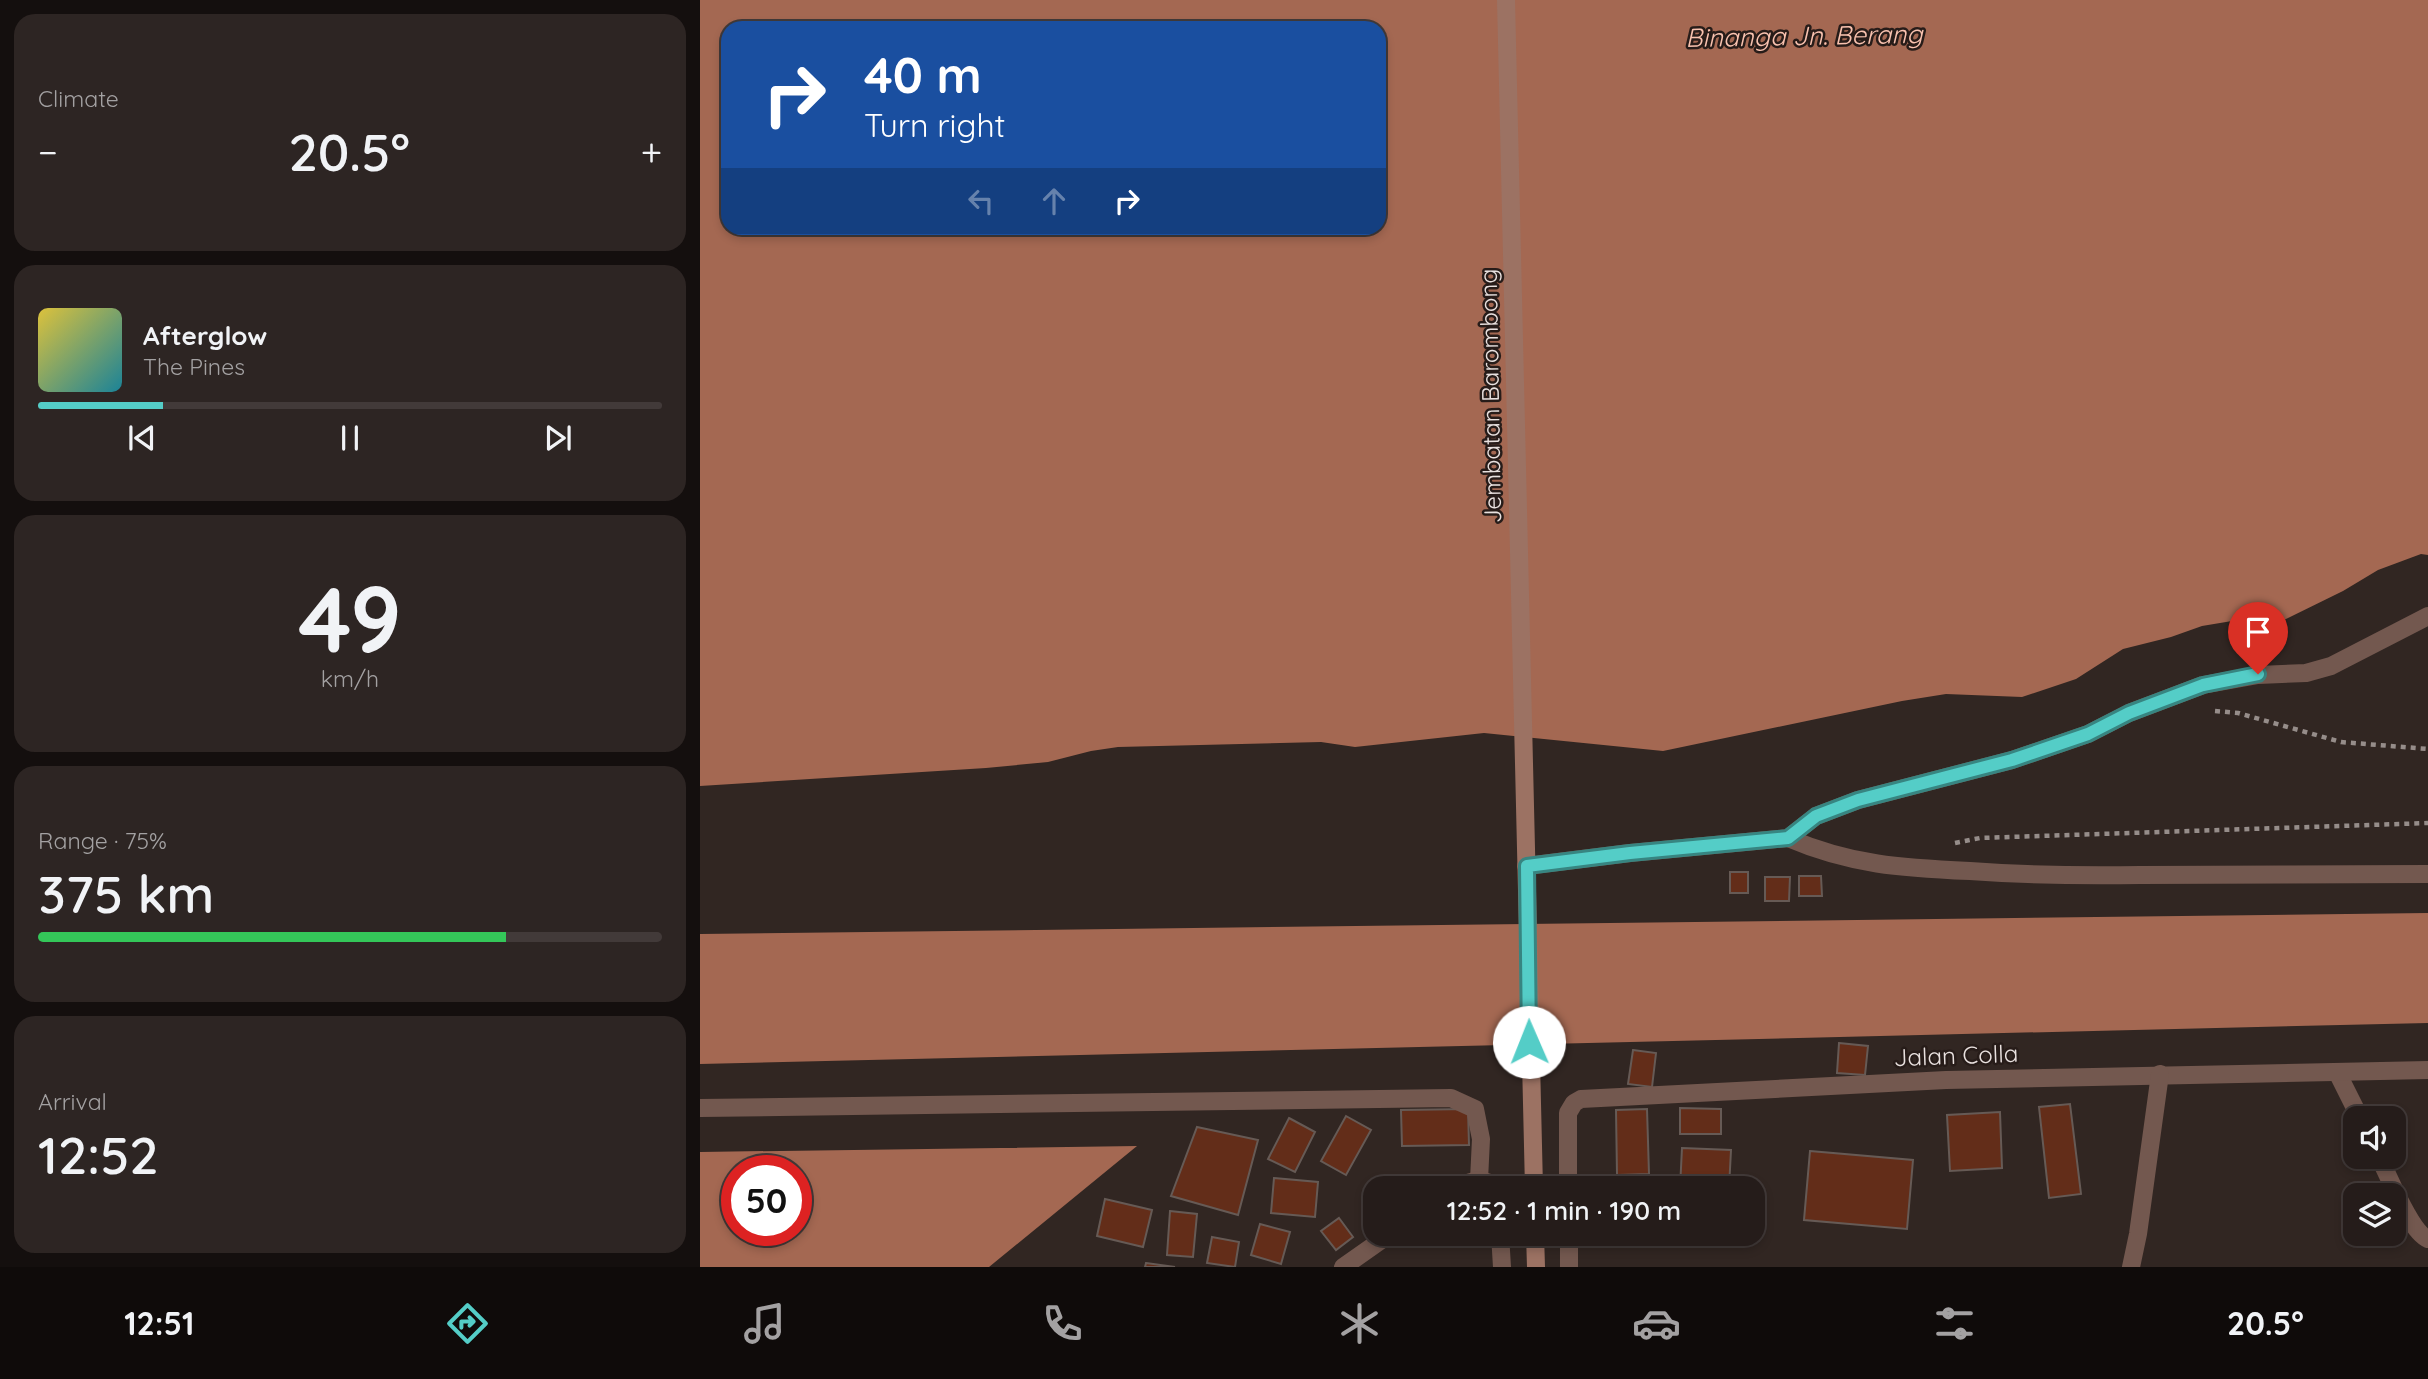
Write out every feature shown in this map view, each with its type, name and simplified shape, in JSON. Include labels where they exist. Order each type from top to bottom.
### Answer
[{"type":"main road","name":"Jembatan Barombong","points":[[1506,0],[1534,1176]]},
{"type":"main road","points":[[1535,1246],[1536,1267]]},
{"type":"street","points":[[1788,838],[1816,816],[1847,803],[2012,760],[2088,734],[2129,713],[2203,685],[2258,674],[2306,673],[2331,666],[2428,616]]},
{"type":"street","points":[[1527,866],[1788,838],[1854,861],[1890,867],[2056,876],[2428,874]]},
{"type":"street","name":"Jalan Colla","points":[[1568,1176],[1568,1114],[1574,1103],[1581,1099],[1946,1080],[2428,1070]]},
{"type":"street","points":[[2337,1072],[2354,1106]]},
{"type":"street","points":[[2131,1267],[2160,1074]]},
{"type":"street","points":[[700,1108],[1451,1098],[1475,1109],[1486,1176]]},
{"type":"street","points":[[2385,1169],[2412,1222],[2423,1237],[2428,1239]]},
{"type":"street","points":[[1343,1267],[1373,1246]]},
{"type":"street","points":[[1501,1246],[1502,1267]]},
{"type":"street","points":[[1569,1246],[1569,1267]]},
{"type":"path","points":[[2211,710],[2238,713],[2341,742],[2428,749]]},
{"type":"path","points":[[1942,845],[1980,838],[2428,823]]},
{"type":"water","name":"Binanga Jn. Berang","points":[[700,0],[2428,0],[2428,555],[2421,554],[2378,570],[2343,591],[2280,622],[2256,617],[2202,626],[2123,649],[2076,679],[2022,697],[1946,694],[1663,751],[1484,733],[1355,747],[1321,742],[1118,747],[1048,762],[700,786]]},
{"type":"water","points":[[2428,913],[2428,1023],[700,1064],[700,934]]},
{"type":"water","points":[[1137,1146],[989,1267],[700,1267],[700,1152]]},
{"type":"building","points":[[1730,872],[1748,872],[1748,893],[1730,893]]},
{"type":"building","points":[[1799,876],[1821,876],[1822,896],[1799,896]]},
{"type":"building","points":[[1765,877],[1790,877],[1789,901],[1765,901]]},
{"type":"building","points":[[1839,1043],[1868,1046],[1865,1075],[1837,1073]]},
{"type":"building","points":[[1633,1050],[1656,1053],[1652,1087],[1628,1084]]},
{"type":"building","points":[[2070,1104],[2081,1194],[2049,1198],[2039,1107]]},
{"type":"building","points":[[1680,1108],[1721,1109],[1721,1134],[1680,1134]]},
{"type":"building","points":[[1468,1109],[1469,1145],[1402,1146],[1401,1110]]},
{"type":"building","points":[[1647,1109],[1649,1174],[1617,1175],[1616,1110]]},
{"type":"building","points":[[2000,1112],[2002,1168],[1950,1171],[1947,1115]]},
{"type":"building","points":[[1346,1116],[1371,1130],[1346,1175],[1321,1161]]},
{"type":"building","points":[[1289,1118],[1315,1132],[1295,1172],[1268,1159]]},
{"type":"building","points":[[1197,1127],[1258,1140],[1238,1215],[1171,1196]]},
{"type":"building","points":[[1682,1148],[1731,1150],[1730,1176],[1681,1176]]},
{"type":"building","points":[[1810,1151],[1913,1160],[1907,1229],[1804,1220]]},
{"type":"building","points":[[1274,1178],[1318,1182],[1315,1217],[1271,1213]]},
{"type":"building","points":[[1105,1199],[1152,1210],[1143,1247],[1097,1236]]},
{"type":"building","points":[[1170,1211],[1197,1214],[1193,1257],[1167,1255]]},
{"type":"building","points":[[1339,1218],[1353,1237],[1336,1250],[1321,1231]]},
{"type":"building","points":[[1260,1224],[1290,1232],[1281,1264],[1251,1255]]},
{"type":"building","points":[[1212,1237],[1239,1242],[1235,1267],[1207,1263]]},
{"type":"building","points":[[1146,1263],[1175,1267],[1145,1267]]},
{"type":"route","points":[[1529,1042],[1527,866],[1788,838],[1816,816],[1837,807],[2012,760],[2088,734],[2129,713],[2203,685],[2258,674]]}]
